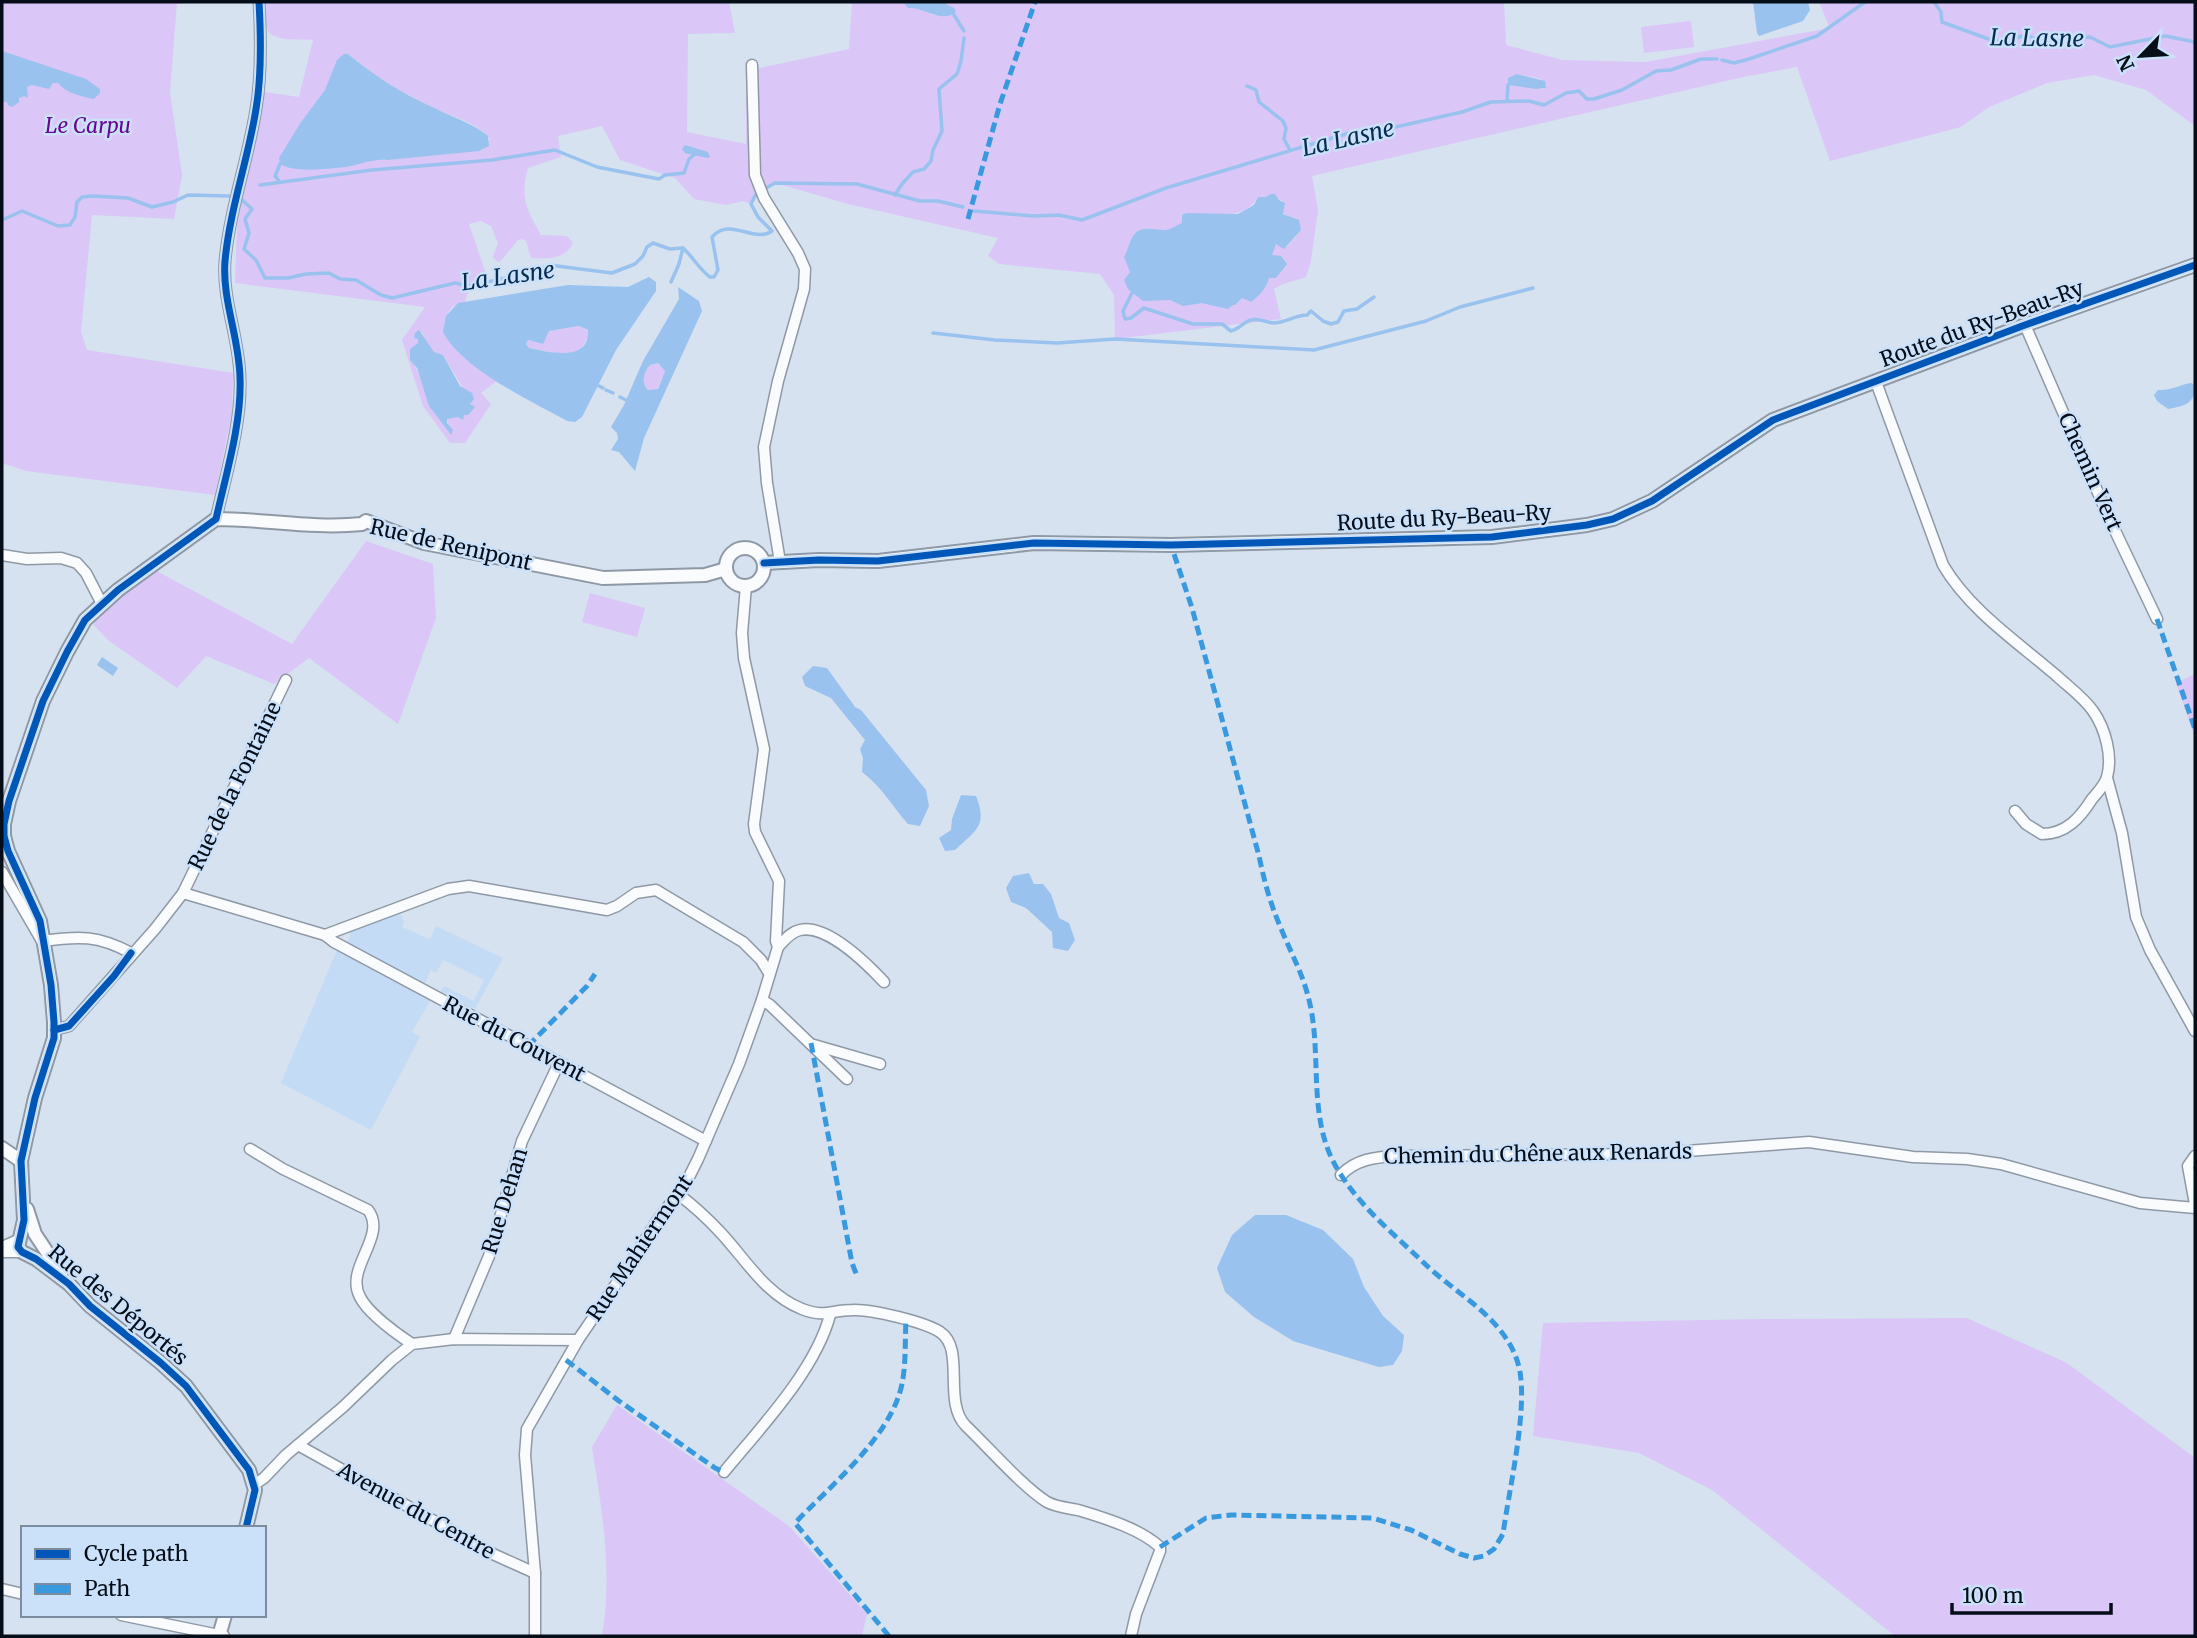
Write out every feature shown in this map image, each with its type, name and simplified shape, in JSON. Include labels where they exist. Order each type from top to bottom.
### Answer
[{"type":"street","points":[[2,1250],[28,1242],[21,1161],[54,1030],[51,985],[40,920],[8,851],[4,824],[9,801],[44,701],[85,620],[102,604],[216,519],[234,432],[241,381],[236,332],[225,291],[226,257],[231,213],[256,108],[261,37],[259,2]]},
{"type":"street","points":[[752,65],[755,174],[764,198],[805,269],[804,289],[778,380],[764,447],[766,483],[780,562]]},
{"type":"street","name":"Route du Ry-Beau-Ry","points":[[764,563],[878,561],[1034,543],[1171,545],[1492,537],[1587,525],[1613,519],[1652,502],[1773,420],[2025,325],[2195,265]]},
{"type":"street","name":"Chemin Vert","points":[[2025,325],[2109,518],[2157,618]]},
{"type":"street","points":[[1876,382],[1943,565],[1951,579],[1979,609],[2087,702],[2100,723],[2107,743],[2107,778],[2122,833],[2136,917],[2150,950],[2195,1031]]},
{"type":"street","name":"Rue de Renipont","points":[[216,519],[236,518],[320,526],[366,522],[424,543],[603,578],[705,575],[726,569]]},
{"type":"street","points":[[746,548],[757,552],[764,563],[760,579],[746,586],[733,581],[726,569],[729,556],[739,549],[746,548]]},
{"type":"street","points":[[2,555],[27,559],[61,558],[77,563],[86,573],[102,604]]},
{"type":"street","name":"Rue Mahiermont","points":[[412,1344],[454,1339],[578,1340],[678,1194],[698,1159],[725,1099],[762,1000],[778,947],[779,881],[755,832],[754,824],[765,749],[744,658],[742,634],[746,586]]},
{"type":"street","name":"Rue de la Fontaine","points":[[54,1030],[69,1026],[155,929],[183,892],[286,680]]},
{"type":"street","points":[[2015,811],[2026,824],[2042,834],[2060,831],[2075,821],[2107,778]]},
{"type":"street","points":[[2,872],[42,941]]},
{"type":"street","points":[[325,935],[448,889],[469,886],[607,910],[636,893],[656,890],[743,942],[761,960],[769,973]]},
{"type":"street","name":"Rue du Couvent","points":[[183,892],[325,935],[706,1141]]},
{"type":"street","points":[[778,947],[795,932],[803,929],[814,932],[855,952],[884,982]]},
{"type":"street","points":[[42,941],[87,936],[131,953]]},
{"type":"street","points":[[762,1000],[847,1079]]},
{"type":"street","points":[[811,1043],[880,1064]]},
{"type":"street","name":"Rue Dehan","points":[[454,1339],[489,1256],[522,1141],[559,1063]]},
{"type":"street","name":"Chemin du Chêne aux Renards","points":[[1341,1175],[1360,1162],[1396,1156],[1616,1156],[1809,1142],[1913,1157],[1966,1159],[2001,1164],[2140,1203],[2195,1206]]},
{"type":"street","points":[[2,1148],[21,1161]]},
{"type":"street","points":[[246,1526],[254,1485],[412,1344],[365,1304],[357,1290],[358,1269],[374,1228],[368,1210],[283,1169],[250,1149]]},
{"type":"street","points":[[2195,1156],[2188,1166],[2195,1206]]},
{"type":"street","points":[[678,1194],[709,1220],[756,1275],[777,1295],[805,1310],[830,1315],[855,1310],[906,1319],[941,1332],[951,1349],[954,1397],[960,1418],[1030,1488],[1048,1503],[1114,1523],[1160,1547],[1131,1636]]},
{"type":"street","name":"Rue des Déportés","points":[[28,1242],[90,1306],[162,1363],[186,1386],[246,1465],[254,1485]]},
{"type":"street","points":[[724,1472],[787,1395],[823,1336],[830,1315]]},
{"type":"street","points":[[535,1636],[535,1573],[524,1455],[526,1435],[535,1411],[578,1340]]},
{"type":"street","name":"Avenue du Centre","points":[[298,1445],[495,1555],[535,1573]]},
{"type":"street","points":[[2,1589],[21,1594]]},
{"type":"street","points":[[131,1617],[221,1636],[225,1617]]},
{"type":"shaded area","points":[[903,2],[942,2],[956,12],[939,16],[908,8]]},
{"type":"shaded area","points":[[1753,2],[1808,2],[1810,10],[1803,21],[1759,36]]},
{"type":"shaded area","points":[[2,51],[86,79],[100,89],[100,93],[94,99],[70,92],[58,83],[53,83],[49,89],[32,85],[27,87],[28,98],[19,98],[19,102],[12,107],[7,102],[2,102]]},
{"type":"shaded area","points":[[348,54],[408,95],[481,131],[488,136],[489,146],[479,151],[377,160],[329,169],[302,169],[280,164],[279,158],[325,90],[337,60]]},
{"type":"shaded area","points":[[1517,74],[1545,81],[1546,88],[1508,85],[1508,78]]},
{"type":"shaded area","points":[[685,145],[708,152],[710,157],[685,153],[682,149]]},
{"type":"shaded area","points":[[1275,194],[1285,203],[1283,214],[1299,220],[1301,230],[1284,249],[1276,244],[1272,255],[1281,256],[1287,264],[1276,278],[1269,278],[1262,292],[1251,302],[1242,298],[1228,309],[1202,303],[1183,306],[1170,300],[1143,301],[1128,289],[1124,280],[1130,272],[1124,257],[1136,232],[1144,229],[1170,229],[1182,223],[1182,215],[1186,213],[1238,214],[1254,205],[1258,197]]},
{"type":"shaded area","points":[[649,277],[656,282],[656,291],[616,350],[582,417],[575,422],[567,421],[535,404],[481,371],[452,346],[443,332],[446,316],[458,303],[568,285],[628,287]],"holes":[[[579,326],[588,330],[587,340],[575,351],[547,352],[529,348],[526,344],[528,340],[543,344],[549,331]]]},
{"type":"shaded area","points":[[678,287],[699,301],[702,311],[644,438],[635,471],[619,452],[611,450],[618,439],[617,433],[611,427],[643,361],[679,299]],"holes":[[[658,363],[665,371],[658,389],[648,390],[644,378],[650,365]]]},
{"type":"shaded area","points":[[419,330],[434,352],[443,355],[460,386],[472,393],[474,399],[470,404],[475,407],[468,415],[464,415],[463,420],[458,417],[447,419],[453,430],[451,435],[429,406],[417,368],[410,360],[410,349],[418,343],[418,339],[414,338]]},
{"type":"shaded area","points":[[2192,383],[2195,386],[2193,397],[2179,407],[2168,409],[2157,401],[2154,395],[2158,390]]},
{"type":"shaded area","points":[[102,657],[118,668],[113,676],[97,665]]},
{"type":"shaded area","points":[[813,666],[827,668],[855,707],[861,710],[926,790],[929,806],[920,826],[908,824],[881,790],[862,772],[863,758],[860,749],[865,740],[831,698],[805,686],[802,677]]},
{"type":"shaded area","points":[[961,795],[976,796],[980,821],[974,832],[955,850],[945,851],[939,838],[951,830]]},
{"type":"shaded area","points":[[1029,873],[1034,884],[1043,884],[1051,894],[1059,918],[1069,923],[1075,940],[1068,951],[1053,948],[1052,932],[1026,908],[1011,902],[1006,888],[1013,876]]},
{"type":"shaded area","points":[[400,912],[404,922],[402,927],[430,939],[436,926],[503,958],[475,1009],[441,991],[444,986],[474,1001],[484,980],[443,960],[436,973],[431,970],[424,984],[347,945],[351,931],[368,926],[370,921]]},
{"type":"shaded area","points":[[337,950],[432,998],[412,1032],[420,1037],[371,1130],[281,1083]]},
{"type":"shaded area","points":[[1255,1215],[1286,1215],[1323,1230],[1353,1259],[1364,1287],[1383,1316],[1404,1335],[1402,1351],[1393,1365],[1379,1367],[1293,1341],[1254,1317],[1225,1292],[1217,1268],[1232,1235]]},
{"type":"green space","name":"Le Carpu","points":[[2,2],[177,2],[170,92],[182,175],[174,219],[92,215],[81,332],[87,350],[233,373],[232,413],[215,495],[26,471],[2,463]]},
{"type":"green space","points":[[265,2],[729,2],[735,33],[688,34],[687,132],[746,144],[746,71],[849,49],[852,2],[903,2],[933,15],[956,12],[942,2],[1504,2],[1506,45],[1562,60],[1646,62],[1830,28],[1819,2],[2195,2],[2195,126],[2146,90],[2094,75],[2047,83],[1989,107],[1961,127],[1830,161],[1797,67],[1743,77],[1312,176],[1318,210],[1311,261],[1306,277],[1274,289],[1281,319],[1115,339],[1114,295],[1100,274],[999,264],[988,256],[998,238],[848,204],[775,183],[756,194],[751,204],[743,201],[726,205],[694,199],[675,178],[620,160],[602,126],[558,136],[561,157],[528,168],[526,203],[541,235],[567,236],[573,243],[561,255],[531,258],[526,241],[522,239],[518,240],[500,262],[496,261],[493,257],[498,243],[491,226],[481,221],[469,224],[485,271],[470,286],[465,302],[453,306],[450,310],[446,319],[445,336],[463,357],[497,381],[481,393],[491,404],[465,443],[450,443],[423,406],[402,340],[425,307],[235,283],[237,223],[264,92],[299,97],[313,40],[271,35],[267,28]],"holes":[[[348,54],[396,88],[477,127],[490,139],[483,150],[328,167],[301,122]],[[1517,74],[1541,79],[1544,89],[1508,85]],[[1271,194],[1285,203],[1283,213],[1293,218],[1301,230],[1288,246],[1276,244],[1273,249],[1219,214],[1242,211],[1251,206],[1258,197]],[[422,332],[426,344],[434,352],[443,355],[471,401],[463,415],[447,419],[451,435],[429,406],[412,359]]]},
{"type":"green space","points":[[1691,21],[1694,47],[1644,53],[1641,27]]},
{"type":"green space","points":[[579,326],[588,331],[588,337],[581,349],[565,355],[529,348],[526,344],[528,340],[534,342],[544,338],[548,331]]},
{"type":"green space","points":[[658,363],[665,371],[657,389],[648,390],[644,384],[644,374],[650,365]]},
{"type":"green space","points":[[366,541],[433,564],[436,618],[398,724],[309,658],[274,684],[206,656],[177,688],[109,641],[93,624],[118,597],[153,569],[292,644]]},
{"type":"green space","points":[[590,593],[645,608],[637,637],[582,622]]},
{"type":"green space","points":[[2195,674],[2195,738],[2176,683]]},
{"type":"green space","points":[[1967,1318],[2067,1363],[2195,1458],[2195,1636],[1895,1636],[1712,1490],[1639,1453],[1533,1436],[1543,1323]]},
{"type":"green space","points":[[617,1405],[789,1526],[867,1614],[862,1636],[602,1636],[606,1565],[592,1447]]},
{"type":"waterway","name":"La Lasne","points":[[1722,60],[1734,63],[1817,36],[1865,2]]},
{"type":"waterway","name":"La Lasne","points":[[1934,2],[1941,12],[1942,22],[1994,41],[2006,41],[2026,35],[2040,41],[2090,37],[2110,47],[2165,36],[2195,42]]},
{"type":"waterway","points":[[954,15],[964,31]]},
{"type":"waterway","points":[[895,195],[913,172],[924,169],[931,161],[942,131],[939,89],[957,74],[964,38]]},
{"type":"waterway","name":"La Lasne","points":[[974,211],[1033,216],[1059,215],[1082,220],[1166,188],[1349,133],[1391,128],[1462,112],[1491,102],[1529,101],[1544,105],[1566,93],[1579,91],[1587,99],[1594,99],[1622,90],[1656,71],[1671,70],[1701,59],[1717,59]]},
{"type":"waterway","points":[[1507,101],[1508,85]]},
{"type":"waterway","points":[[1247,86],[1256,90],[1259,102],[1283,121],[1286,128],[1284,139],[1290,150]]},
{"type":"waterway","points":[[260,185],[372,170],[492,160],[555,150],[597,167],[659,179],[665,175],[684,173],[689,159],[694,155]]},
{"type":"waterway","points":[[279,181],[275,176],[280,164]]},
{"type":"waterway","name":"La Lasne","points":[[766,188],[775,183],[857,184],[920,201],[938,201],[963,207]]},
{"type":"waterway","name":"La Lasne","points":[[242,200],[252,209],[245,219],[249,233],[244,249],[256,260],[265,278],[329,273],[340,279],[356,280],[381,295],[392,298],[455,283],[470,286],[535,271],[549,265],[612,273],[635,264],[653,243],[670,249],[683,248],[706,274],[714,277],[718,270],[712,237],[719,231],[734,229],[758,234],[772,231],[758,217],[751,204],[756,194]]},
{"type":"waterway","name":"La Lasne","points":[[2,220],[22,211],[58,226],[70,225],[75,217],[77,202],[82,197],[128,198],[152,207],[188,195],[229,196]]},
{"type":"waterway","points":[[671,282],[683,248]]},
{"type":"waterway","points":[[933,333],[1057,343],[1115,339],[1314,350],[1426,321],[1460,307],[1533,288]]},
{"type":"waterway","points":[[1132,293],[1123,311],[1125,319],[1131,318],[1144,308],[1193,324],[1222,324],[1231,331],[1251,320],[1278,323],[1307,315],[1311,311],[1331,324],[1338,322],[1344,311],[1357,309],[1374,297]]},
{"type":"waterway","points":[[599,386],[603,388]]},
{"type":"waterway","points":[[606,390],[613,393]]},
{"type":"waterway","points":[[620,397],[626,400]]},
{"type":"marked path","points":[[968,219],[1000,104],[1035,2]]},
{"type":"marked path","points":[[1160,1547],[1206,1518],[1231,1515],[1373,1518],[1411,1530],[1460,1554],[1474,1558],[1484,1556],[1494,1549],[1503,1534],[1519,1430],[1522,1389],[1515,1354],[1495,1324],[1389,1231],[1347,1183],[1328,1150],[1318,1108],[1315,1043],[1309,1000],[1268,891],[1192,608],[1171,545]]},
{"type":"marked path","points":[[2157,619],[2195,729]]},
{"type":"marked path","points":[[528,1046],[587,986],[595,974]]},
{"type":"marked path","points":[[811,1043],[852,1263],[857,1276]]},
{"type":"marked path","points":[[889,1636],[795,1523],[858,1459],[886,1423],[902,1384],[906,1319]]},
{"type":"marked path","points":[[566,1360],[619,1401],[724,1472]]},
{"type":"cycle path","points":[[246,1526],[255,1490],[249,1470],[186,1386],[90,1306],[69,1284],[18,1247],[24,1220],[21,1161],[35,1098],[54,1038],[54,1022],[51,985],[40,921],[8,851],[4,824],[9,801],[43,701],[85,620],[118,590],[216,519],[232,448],[240,394],[239,362],[226,290],[225,261],[258,96],[259,2]]},
{"type":"cycle path","points":[[764,563],[878,561],[1034,543],[1171,545],[1492,537],[1587,525],[1613,519],[1652,501],[1773,420],[2025,325],[2195,265]]},
{"type":"cycle path","points":[[54,1030],[69,1026],[131,953]]}]
